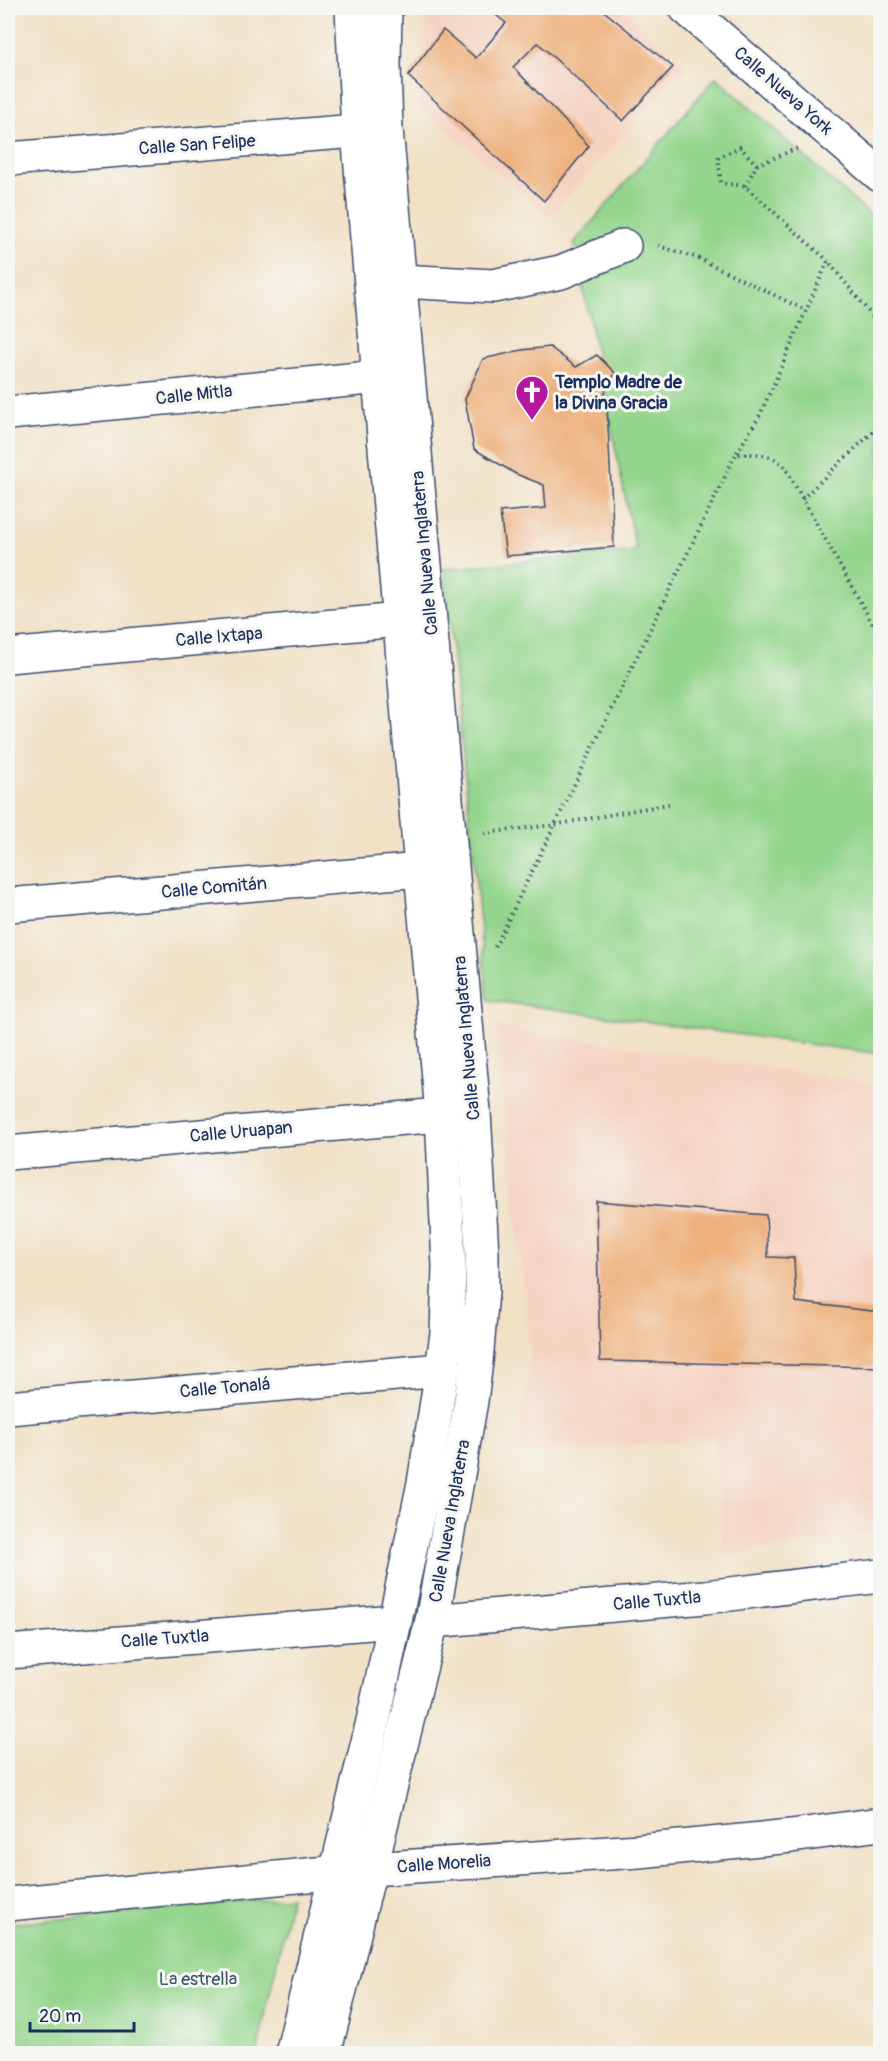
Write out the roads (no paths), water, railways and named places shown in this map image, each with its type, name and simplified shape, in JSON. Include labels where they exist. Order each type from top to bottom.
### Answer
[{"type":"street","name":"Calle Nueva Inglaterra","points":[[292,2054],[334,1873],[374,1717],[424,1483],[447,1333],[449,1267],[442,1114],[420,870],[415,619],[400,281],[352,8]]},
{"type":"street","name":"Calle Nueva Inglaterra","points":[[324,2054],[432,1621],[471,1401],[479,1328],[482,1254],[474,1112],[450,838],[380,377],[372,131],[384,65],[385,8]]},
{"type":"street","name":"Calle Nueva York","points":[[686,8],[822,125],[875,160]]},
{"type":"street","name":"Calle San Felipe","points":[[8,159],[372,131]]},
{"type":"street","points":[[400,281],[493,286],[561,272],[624,246]]},
{"type":"street","name":"Calle Mitla","points":[[8,413],[380,377]]},
{"type":"street","name":"Calle Ixtapa","points":[[8,656],[415,619]]},
{"type":"street","name":"Calle Comitán","points":[[8,905],[420,870]]},
{"type":"street","name":"Calle Uruapan","points":[[8,1153],[474,1112]]},
{"type":"street","name":"Calle Tonalá","points":[[8,1408],[442,1370]]},
{"type":"street","name":"Calle Tuxtla","points":[[432,1621],[705,1597],[880,1576]]},
{"type":"street","name":"Calle Tuxtla","points":[[8,1652],[395,1621]]},
{"type":"street","name":"Calle Morelia","points":[[8,1904],[370,1869],[639,1851],[791,1836],[880,1824]]},
{"type":"place","name":"Templo Madre de la Divina Gracia","points":[[532,421]]},
{"type":"park label","name":"La estrella","points":[[198,1979]]}]
